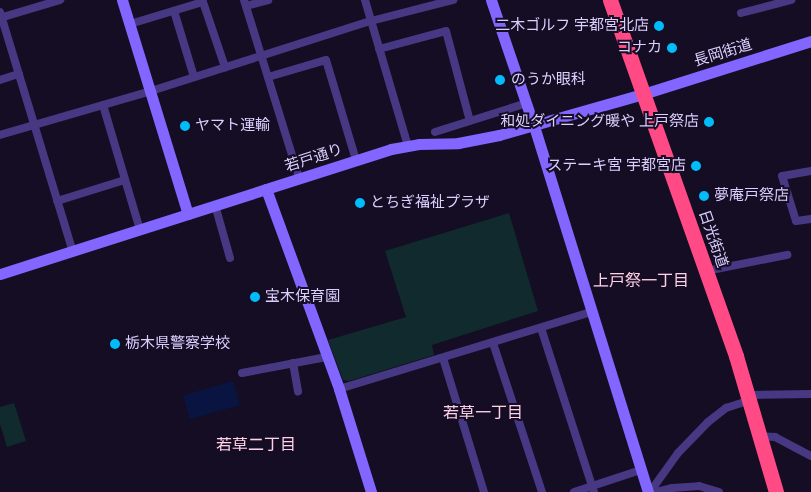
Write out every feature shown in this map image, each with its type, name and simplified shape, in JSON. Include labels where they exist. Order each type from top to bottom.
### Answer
[{"type":"highway","name":"日光街道","points":[[610,0],[749,397],[776,492]]},
{"type":"street","points":[[60,0],[0,16],[73,252]]},
{"type":"street","points":[[122,0],[188,214]]},
{"type":"street","points":[[268,0],[245,3],[299,178]]},
{"type":"street","points":[[365,0],[408,146]]},
{"type":"street","points":[[0,135],[151,91],[371,21],[453,0]]},
{"type":"street","points":[[492,0],[527,103],[649,492]]},
{"type":"street","points":[[741,13],[791,0]]},
{"type":"street","points":[[130,24],[203,2],[225,67]]},
{"type":"street","points":[[174,11],[194,77]]},
{"type":"street","points":[[379,49],[446,31],[470,121]]},
{"type":"street","name":"長岡街道","points":[[643,94],[811,41]]},
{"type":"street","points":[[268,78],[326,60],[356,160]]},
{"type":"street","points":[[0,80],[19,74]]},
{"type":"street","name":"若戸通り","points":[[0,274],[356,160],[408,146],[458,143],[534,126],[643,94]]},
{"type":"street","points":[[435,132],[527,103]]},
{"type":"street","points":[[103,105],[140,230]]},
{"type":"street","points":[[453,126],[458,143]]},
{"type":"street","points":[[811,171],[782,176],[796,221],[811,219]]},
{"type":"street","points":[[57,201],[125,180]]},
{"type":"street","points":[[266,189],[339,389],[371,492]]},
{"type":"street","points":[[215,206],[230,258]]},
{"type":"street","points":[[706,271],[787,254]]},
{"type":"street","points":[[339,389],[591,312]]},
{"type":"street","points":[[541,328],[593,489]]},
{"type":"street","points":[[494,342],[542,492]]},
{"type":"street","points":[[242,373],[327,357]]},
{"type":"street","points":[[443,358],[484,492]]},
{"type":"street","points":[[293,363],[298,392]]},
{"type":"street","points":[[649,492],[678,453],[708,422],[726,408],[749,397],[811,394]]},
{"type":"street","points":[[760,436],[775,438],[811,456]]},
{"type":"street","points":[[574,492],[593,489],[641,470]]},
{"type":"street","points":[[656,492],[672,488],[699,486],[719,492]]},
{"type":"green space","points":[[509,213],[538,311],[432,345],[434,355],[349,381],[343,380],[328,340],[406,317],[385,251]]},
{"type":"green space","points":[[14,403],[26,441],[7,447],[0,424],[0,407]]},
{"type":"water","points":[[233,381],[240,405],[190,419],[183,395]]},
{"type":"place","name":"二木ゴルフ 宇都宮北店","points":[[659,26]]},
{"type":"place","name":"コナカ","points":[[672,48]]},
{"type":"place","name":"のうか眼科","points":[[500,80]]},
{"type":"place","name":"和処ダイニング暖や 上戸祭店","points":[[709,122]]},
{"type":"place","name":"ヤマト運輸","points":[[185,126]]},
{"type":"place","name":"ステーキ宮 宇都宮店","points":[[696,166]]},
{"type":"place","name":"夢庵戸祭店","points":[[704,196]]},
{"type":"place","name":"とちぎ福祉プラザ","points":[[360,203]]},
{"type":"place","name":"宝木保育園","points":[[255,297]]},
{"type":"place","name":"栃木県警察学校","points":[[115,344]]},
{"type":"district","name":"上戸祭一丁目","points":[[641,281]]},
{"type":"district","name":"若草一丁目","points":[[483,413]]},
{"type":"district","name":"若草二丁目","points":[[256,445]]}]
